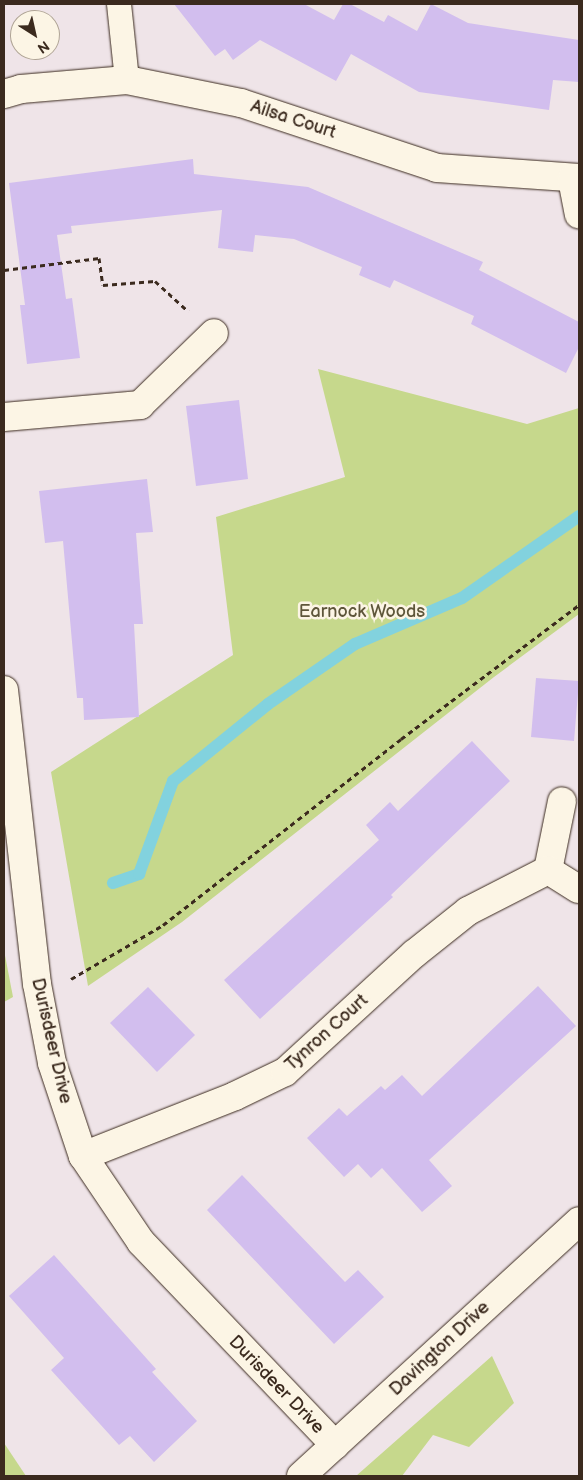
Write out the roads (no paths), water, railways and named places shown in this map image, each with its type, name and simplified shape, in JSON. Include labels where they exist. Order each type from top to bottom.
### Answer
[{"type":"street","name":"Ailsa Court","points":[[4,94],[21,89],[127,80],[241,103],[437,168],[576,179]]},
{"type":"street","points":[[576,179],[579,214]]},
{"type":"street","points":[[4,417],[140,405],[214,333]]},
{"type":"street","name":"Durisdeer Drive","points":[[4,690],[36,984],[52,1063],[83,1156],[141,1242],[335,1445]]},
{"type":"street","points":[[562,801],[548,870],[579,889]]},
{"type":"street","name":"Tynron Court","points":[[83,1156],[235,1096],[285,1072],[414,954],[468,911],[548,870]]},
{"type":"street","name":"Davington Drive","points":[[301,1476],[579,1221]]},
{"type":"lane","points":[[119,4],[127,80]]},
{"type":"waterway","points":[[113,883],[139,874],[173,781],[268,704],[355,644],[462,598],[579,516]]},
{"type":"park label","name":"Earnock Woods","points":[[362,612]]}]
